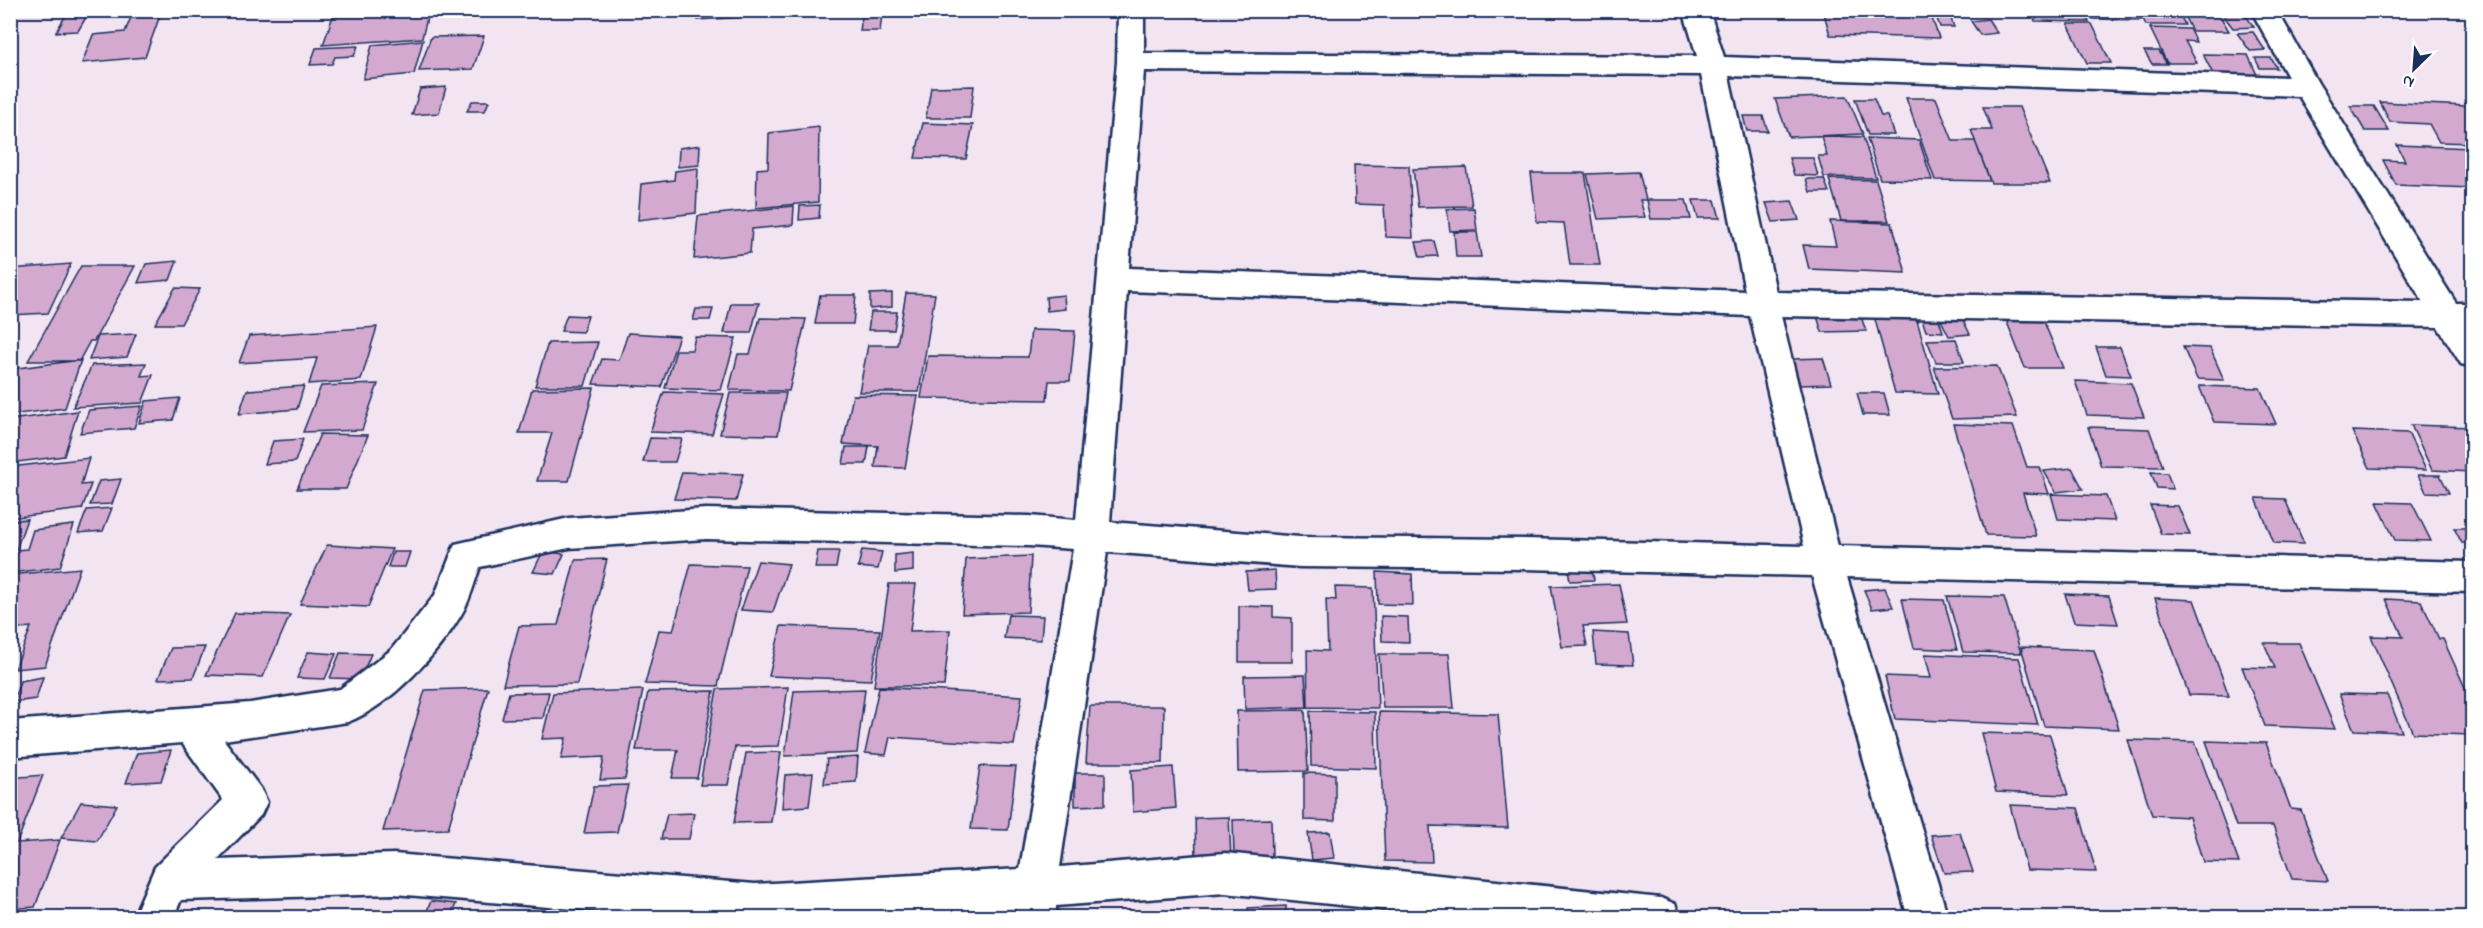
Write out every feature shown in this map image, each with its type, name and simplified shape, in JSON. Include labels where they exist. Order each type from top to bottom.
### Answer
[{"type":"street","points":[[1036,903],[1092,536],[1131,62],[1131,10]]},
{"type":"street","points":[[1695,10],[1713,66],[1763,304],[1825,562],[1928,918]]},
{"type":"street","points":[[2264,10],[2307,87],[2461,314],[2472,355]]},
{"type":"street","points":[[1131,62],[1713,66],[2307,87]]},
{"type":"street","points":[[1113,279],[1763,304],[2461,314]]},
{"type":"street","points":[[10,739],[189,723],[250,720],[348,705],[405,662],[449,604],[467,555],[569,532],[706,524],[873,526],[939,531],[1029,531],[1300,552],[1525,554],[2472,577]]},
{"type":"street","points":[[153,918],[169,881],[248,802],[189,723]]},
{"type":"street","points":[[169,881],[394,874],[755,904],[1036,903],[1225,873],[1661,918]]},
{"type":"building","points":[[134,10],[162,10],[145,57],[82,63],[93,35],[125,32]]},
{"type":"building","points":[[381,10],[429,10],[422,38],[323,45],[333,16],[380,13]]},
{"type":"building","points":[[700,10],[745,10],[744,17],[698,20]]},
{"type":"building","points":[[1823,10],[1929,10],[1939,38],[1830,35]]},
{"type":"building","points":[[1934,10],[1985,10],[1987,16],[1950,16],[1954,27],[1940,27]]},
{"type":"building","points":[[2031,10],[2084,10],[2089,22],[2035,21]]},
{"type":"building","points":[[2089,10],[2136,10],[2141,20],[2093,19]]},
{"type":"building","points":[[2139,10],[2186,10],[2178,11],[2185,25],[2146,25]]},
{"type":"building","points":[[2244,13],[2254,27],[2233,28],[2223,15]]},
{"type":"building","points":[[88,14],[78,31],[56,32],[66,15]]},
{"type":"building","points":[[2183,14],[2219,14],[2229,31],[2192,31]]},
{"type":"building","points":[[882,15],[880,31],[860,31],[862,16]]},
{"type":"building","points":[[1988,19],[1997,33],[1980,35],[1971,21]]},
{"type":"building","points":[[2068,24],[2092,24],[2111,63],[2087,63]]},
{"type":"building","points":[[2150,28],[2189,29],[2196,42],[2185,41],[2197,63],[2167,63]]},
{"type":"building","points":[[2253,32],[2265,50],[2250,51],[2237,33]]},
{"type":"building","points":[[484,36],[473,69],[419,71],[431,37]]},
{"type":"building","points":[[423,40],[414,74],[363,79],[372,45]]},
{"type":"building","points":[[358,46],[354,56],[335,57],[332,64],[310,65],[316,48]]},
{"type":"building","points":[[2144,51],[2159,51],[2167,64],[2152,64]]},
{"type":"building","points":[[2203,54],[2248,55],[2257,75],[2213,74]]},
{"type":"building","points":[[2255,58],[2271,58],[2277,68],[2260,68]]},
{"type":"building","points":[[974,86],[970,118],[926,118],[931,87]]},
{"type":"building","points":[[446,87],[439,113],[412,115],[420,89]]},
{"type":"building","points":[[1847,96],[1863,134],[1789,137],[1775,99]]},
{"type":"building","points":[[1906,98],[1936,98],[1953,141],[1975,141],[1990,181],[1935,180]]},
{"type":"building","points":[[1855,99],[1874,99],[1881,116],[1887,116],[1894,135],[1868,135]]},
{"type":"building","points":[[472,101],[489,101],[485,111],[467,111]]},
{"type":"building","points":[[2380,102],[2467,106],[2472,114],[2472,143],[2439,142],[2429,124],[2390,122]]},
{"type":"building","points":[[2350,106],[2374,106],[2389,131],[2365,131]]},
{"type":"building","points":[[1983,107],[2019,107],[2050,183],[1991,183],[1971,130],[1992,130]]},
{"type":"building","points":[[1743,116],[1763,116],[1768,131],[1747,131]]},
{"type":"building","points":[[923,123],[973,125],[966,159],[915,158]]},
{"type":"building","points":[[819,127],[818,202],[756,208],[757,169],[768,168],[769,133]]},
{"type":"building","points":[[1821,136],[1863,137],[1876,178],[1824,177],[1818,156],[1827,156]]},
{"type":"building","points":[[1867,138],[1919,140],[1932,180],[1880,179]]},
{"type":"building","points":[[700,145],[699,165],[678,167],[679,148]]},
{"type":"building","points":[[2397,145],[2472,148],[2472,188],[2396,185],[2383,160],[2405,161]]},
{"type":"building","points":[[1789,158],[1813,158],[1818,176],[1794,175]]},
{"type":"building","points":[[1354,165],[1409,166],[1413,238],[1386,237],[1384,205],[1355,204]]},
{"type":"building","points":[[1466,167],[1472,206],[1418,207],[1413,169]]},
{"type":"building","points":[[698,168],[696,213],[638,220],[641,184],[674,180],[675,171]]},
{"type":"building","points":[[1639,172],[1646,200],[1640,200],[1645,217],[1598,219],[1587,174]]},
{"type":"building","points":[[1531,173],[1585,173],[1600,265],[1570,265],[1564,223],[1537,222]]},
{"type":"building","points":[[1806,179],[1824,179],[1829,192],[1810,192]]},
{"type":"building","points":[[1829,179],[1876,180],[1889,221],[1841,221]]},
{"type":"building","points":[[1647,200],[1686,200],[1691,219],[1651,219]]},
{"type":"building","points":[[1693,200],[1715,200],[1720,218],[1698,218]]},
{"type":"building","points":[[1792,201],[1799,220],[1773,222],[1766,203]]},
{"type":"building","points":[[820,205],[819,218],[799,220],[800,206]]},
{"type":"building","points":[[794,206],[793,225],[752,229],[750,253],[694,259],[698,216]]},
{"type":"building","points":[[1474,208],[1477,230],[1450,231],[1447,209]]},
{"type":"building","points":[[1830,221],[1892,223],[1906,273],[1809,269],[1803,245],[1836,246]]},
{"type":"building","points":[[1454,232],[1477,232],[1481,257],[1456,257]]},
{"type":"building","points":[[1434,241],[1438,256],[1420,257],[1416,242]]},
{"type":"building","points":[[177,261],[170,280],[138,283],[146,264]]},
{"type":"building","points":[[71,264],[48,313],[10,315],[10,269]]},
{"type":"building","points":[[81,266],[135,266],[94,341],[90,341],[79,361],[28,361]]},
{"type":"building","points":[[175,288],[200,289],[181,324],[155,324]]},
{"type":"building","points":[[892,293],[892,307],[870,309],[870,294]]},
{"type":"building","points":[[906,293],[935,294],[919,392],[859,392],[868,345],[897,345]]},
{"type":"building","points":[[820,295],[856,295],[853,324],[815,324]]},
{"type":"building","points":[[1064,295],[1065,309],[1047,311],[1046,297]]},
{"type":"building","points":[[731,303],[759,303],[751,333],[724,333]]},
{"type":"building","points":[[696,309],[713,309],[710,320],[693,320]]},
{"type":"building","points":[[1859,311],[1866,331],[1822,332],[1816,313]]},
{"type":"building","points":[[871,312],[897,312],[894,330],[868,330]]},
{"type":"building","points":[[1960,314],[1970,334],[1949,336],[1939,316]]},
{"type":"building","points":[[567,315],[588,316],[583,332],[561,331]]},
{"type":"building","points":[[1874,316],[1916,317],[1938,394],[1895,393]]},
{"type":"building","points":[[1921,316],[1938,316],[1943,332],[1926,331]]},
{"type":"building","points":[[2005,317],[2042,317],[2063,368],[2025,368]]},
{"type":"building","points":[[760,318],[806,319],[789,391],[729,390],[738,354],[750,354]]},
{"type":"building","points":[[377,327],[361,380],[309,384],[317,358],[239,363],[249,336]]},
{"type":"building","points":[[1031,330],[1075,331],[1070,381],[1049,381],[1047,400],[921,398],[928,356],[1028,357]]},
{"type":"building","points":[[628,333],[679,336],[661,387],[593,384],[602,359],[619,360]]},
{"type":"building","points":[[136,334],[127,357],[89,360],[98,336]]},
{"type":"building","points":[[695,337],[736,338],[721,390],[665,388],[676,350],[692,350]]},
{"type":"building","points":[[1956,339],[1964,362],[1936,362],[1927,340]]},
{"type":"building","points":[[598,342],[585,386],[535,386],[548,343]]},
{"type":"building","points":[[2096,347],[2120,347],[2131,376],[2106,375]]},
{"type":"building","points":[[2183,347],[2210,348],[2224,380],[2197,379]]},
{"type":"building","points":[[1823,358],[1831,384],[1800,385],[1792,359]]},
{"type":"building","points":[[81,360],[65,408],[10,415],[10,389],[18,368]]},
{"type":"building","points":[[146,363],[141,376],[153,375],[142,403],[73,407],[92,365]]},
{"type":"building","points":[[1997,366],[2017,417],[1952,419],[1934,367]]},
{"type":"building","points":[[2075,381],[2131,383],[2144,417],[2087,415]]},
{"type":"building","points":[[378,384],[362,430],[303,432],[321,386]]},
{"type":"building","points":[[304,386],[297,409],[239,414],[247,390]]},
{"type":"building","points":[[2199,386],[2260,388],[2276,424],[2214,422]]},
{"type":"building","points":[[594,388],[569,481],[537,481],[552,433],[519,433],[532,389]]},
{"type":"building","points":[[664,392],[724,394],[712,434],[650,432]]},
{"type":"building","points":[[730,393],[786,393],[778,435],[720,434]]},
{"type":"building","points":[[1857,393],[1884,393],[1890,415],[1863,415]]},
{"type":"building","points":[[853,395],[918,396],[905,468],[875,467],[878,446],[843,444]]},
{"type":"building","points":[[180,398],[173,420],[139,423],[146,401]]},
{"type":"building","points":[[142,406],[134,428],[80,433],[89,410]]},
{"type":"building","points":[[78,411],[64,456],[10,463],[10,420]]},
{"type":"building","points":[[1953,424],[2013,426],[2027,467],[2040,467],[2049,494],[2023,493],[2036,536],[1986,535]]},
{"type":"building","points":[[2411,425],[2472,427],[2472,472],[2432,470]]},
{"type":"building","points":[[2088,427],[2149,429],[2163,467],[2101,466]]},
{"type":"building","points":[[2352,431],[2408,433],[2426,470],[2370,468]]},
{"type":"building","points":[[320,434],[368,435],[346,489],[297,489]]},
{"type":"building","points":[[650,438],[682,439],[675,462],[643,462]]},
{"type":"building","points":[[303,439],[295,462],[265,464],[273,441]]},
{"type":"building","points":[[846,447],[869,447],[866,464],[843,464]]},
{"type":"building","points":[[89,458],[81,485],[91,484],[82,509],[10,518],[10,467]]},
{"type":"building","points":[[2072,468],[2083,489],[2056,492],[2044,471]]},
{"type":"building","points":[[682,472],[743,474],[736,501],[674,499]]},
{"type":"building","points":[[2151,472],[2167,473],[2173,489],[2157,488]]},
{"type":"building","points":[[2418,475],[2440,475],[2449,493],[2426,492]]},
{"type":"building","points":[[121,479],[112,504],[90,505],[99,481]]},
{"type":"building","points":[[2051,494],[2106,496],[2115,521],[2058,519]]},
{"type":"building","points":[[2256,498],[2285,499],[2304,544],[2274,543]]},
{"type":"building","points":[[2377,502],[2412,503],[2431,541],[2395,540]]},
{"type":"building","points":[[2150,505],[2178,506],[2190,535],[2161,534]]},
{"type":"building","points":[[112,508],[103,531],[78,533],[87,510]]},
{"type":"building","points":[[27,519],[16,550],[27,549],[33,530],[74,525],[60,567],[10,573],[10,521]]},
{"type":"building","points":[[2454,528],[2472,528],[2472,544],[2462,543]]},
{"type":"building","points":[[327,545],[392,549],[368,607],[300,604]]},
{"type":"building","points":[[862,550],[882,552],[878,569],[858,567]]},
{"type":"building","points":[[543,551],[564,554],[555,574],[533,572]]},
{"type":"building","points":[[818,551],[839,551],[836,568],[815,568]]},
{"type":"building","points":[[393,552],[410,552],[405,567],[388,567]]},
{"type":"building","points":[[913,553],[913,571],[895,573],[895,555]]},
{"type":"building","points":[[1031,556],[1028,612],[962,614],[966,559]]},
{"type":"building","points":[[607,559],[577,684],[503,685],[519,626],[558,625],[575,560]]},
{"type":"building","points":[[758,561],[789,564],[773,612],[741,610]]},
{"type":"building","points":[[1567,563],[1591,563],[1594,580],[1570,581]]},
{"type":"building","points":[[691,564],[747,566],[718,686],[645,684],[659,630],[673,631]]},
{"type":"building","points":[[80,568],[45,666],[15,669],[31,627],[10,629],[10,575]]},
{"type":"building","points":[[1275,570],[1276,589],[1248,590],[1246,572]]},
{"type":"building","points":[[1377,572],[1412,574],[1413,605],[1378,604]]},
{"type":"building","points":[[889,584],[916,584],[910,631],[950,630],[944,686],[874,686]]},
{"type":"building","points":[[1619,584],[1627,624],[1583,626],[1587,646],[1562,647],[1551,586]]},
{"type":"building","points":[[1335,587],[1373,588],[1378,708],[1308,707],[1307,650],[1328,651],[1326,599],[1336,600]]},
{"type":"building","points":[[1885,588],[1893,607],[1872,609],[1864,590]]},
{"type":"building","points":[[2065,594],[2109,596],[2118,624],[2074,622]]},
{"type":"building","points":[[1947,596],[2004,597],[2021,653],[1963,652]]},
{"type":"building","points":[[2155,598],[2194,600],[2229,696],[2189,695]]},
{"type":"building","points":[[1902,599],[1944,600],[1957,650],[1914,648]]},
{"type":"building","points":[[2386,599],[2421,601],[2439,639],[2443,639],[2472,703],[2472,735],[2413,733],[2371,636],[2403,637]]},
{"type":"building","points":[[1239,606],[1273,607],[1273,617],[1292,618],[1292,662],[1239,662]]},
{"type":"building","points":[[235,613],[290,615],[263,677],[206,675]]},
{"type":"building","points":[[1008,615],[1043,616],[1041,640],[1004,638]]},
{"type":"building","points":[[1381,616],[1408,617],[1409,642],[1382,641]]},
{"type":"building","points":[[781,626],[880,630],[871,680],[769,676]]},
{"type":"building","points":[[1593,632],[1629,634],[1633,665],[1596,664]]},
{"type":"building","points":[[2264,643],[2299,643],[2335,729],[2265,726],[2242,667],[2275,668]]},
{"type":"building","points":[[205,647],[193,678],[158,679],[171,648]]},
{"type":"building","points":[[2021,647],[2094,650],[2119,729],[2044,726]]},
{"type":"building","points":[[308,652],[336,654],[325,679],[297,678]]},
{"type":"building","points":[[340,653],[371,654],[360,679],[330,678]]},
{"type":"building","points":[[1379,654],[1449,654],[1454,708],[1383,708]]},
{"type":"building","points":[[1925,654],[2019,658],[2038,725],[1895,719],[1885,676],[1931,678]]},
{"type":"building","points":[[1305,675],[1307,707],[1245,709],[1244,676]]},
{"type":"building","points":[[43,677],[36,699],[13,702],[20,681]]},
{"type":"building","points":[[788,687],[779,746],[735,747],[728,785],[700,785],[717,689]]},
{"type":"building","points":[[879,687],[1022,696],[1014,745],[890,737],[886,755],[865,753]]},
{"type":"building","points":[[488,688],[448,829],[383,831],[425,690]]},
{"type":"building","points":[[865,689],[857,753],[785,756],[794,691]]},
{"type":"building","points":[[643,690],[625,779],[600,780],[604,757],[561,759],[566,738],[542,739],[553,693]]},
{"type":"building","points":[[714,691],[697,778],[672,778],[678,750],[636,750],[648,692]]},
{"type":"building","points":[[549,692],[543,718],[502,719],[509,693]]},
{"type":"building","points":[[2339,694],[2387,695],[2402,732],[2354,730]]},
{"type":"building","points":[[1090,706],[1164,706],[1163,763],[1086,763]]},
{"type":"building","points":[[1305,710],[1308,771],[1238,772],[1237,711]]},
{"type":"building","points":[[1310,711],[1375,712],[1376,768],[1311,766]]},
{"type":"building","points":[[1379,712],[1498,714],[1508,828],[1430,826],[1432,862],[1385,861]]},
{"type":"building","points":[[1981,733],[2050,735],[2068,795],[1996,792]]},
{"type":"building","points":[[2128,740],[2195,742],[2239,863],[2203,862],[2189,817],[2152,815]]},
{"type":"building","points":[[2206,741],[2266,743],[2291,809],[2301,810],[2328,881],[2292,879],[2273,826],[2236,826]]},
{"type":"building","points":[[171,750],[161,781],[126,783],[137,753]]},
{"type":"building","points":[[781,752],[771,822],[734,823],[746,753]]},
{"type":"building","points":[[858,757],[856,782],[824,784],[827,759]]},
{"type":"building","points":[[980,766],[1016,767],[1008,830],[971,829]]},
{"type":"building","points":[[1173,767],[1176,808],[1133,812],[1131,770]]},
{"type":"building","points":[[813,773],[809,806],[782,808],[785,775]]},
{"type":"building","points":[[1075,773],[1105,773],[1105,805],[1075,806]]},
{"type":"building","points":[[1304,773],[1335,774],[1335,821],[1304,820]]},
{"type":"building","points":[[43,775],[17,843],[60,840],[35,907],[10,909],[10,778]]},
{"type":"building","points":[[628,785],[617,832],[584,833],[594,786]]},
{"type":"building","points":[[81,802],[117,805],[97,841],[61,838]]},
{"type":"building","points":[[2010,805],[2078,808],[2096,872],[2027,870]]},
{"type":"building","points":[[694,813],[689,839],[661,839],[667,814]]},
{"type":"building","points":[[1229,817],[1231,858],[1196,859],[1195,818]]},
{"type":"building","points":[[1271,819],[1272,856],[1234,857],[1233,820]]},
{"type":"building","points":[[1330,832],[1334,858],[1312,860],[1308,833]]},
{"type":"building","points":[[1960,833],[1973,872],[1944,873],[1931,835]]},
{"type":"building","points":[[431,901],[456,904],[450,918],[424,918]]},
{"type":"building","points":[[1286,906],[1286,918],[1248,918],[1248,908]]},
{"type":"building","points":[[249,912],[347,915],[346,918],[247,918]]}]
